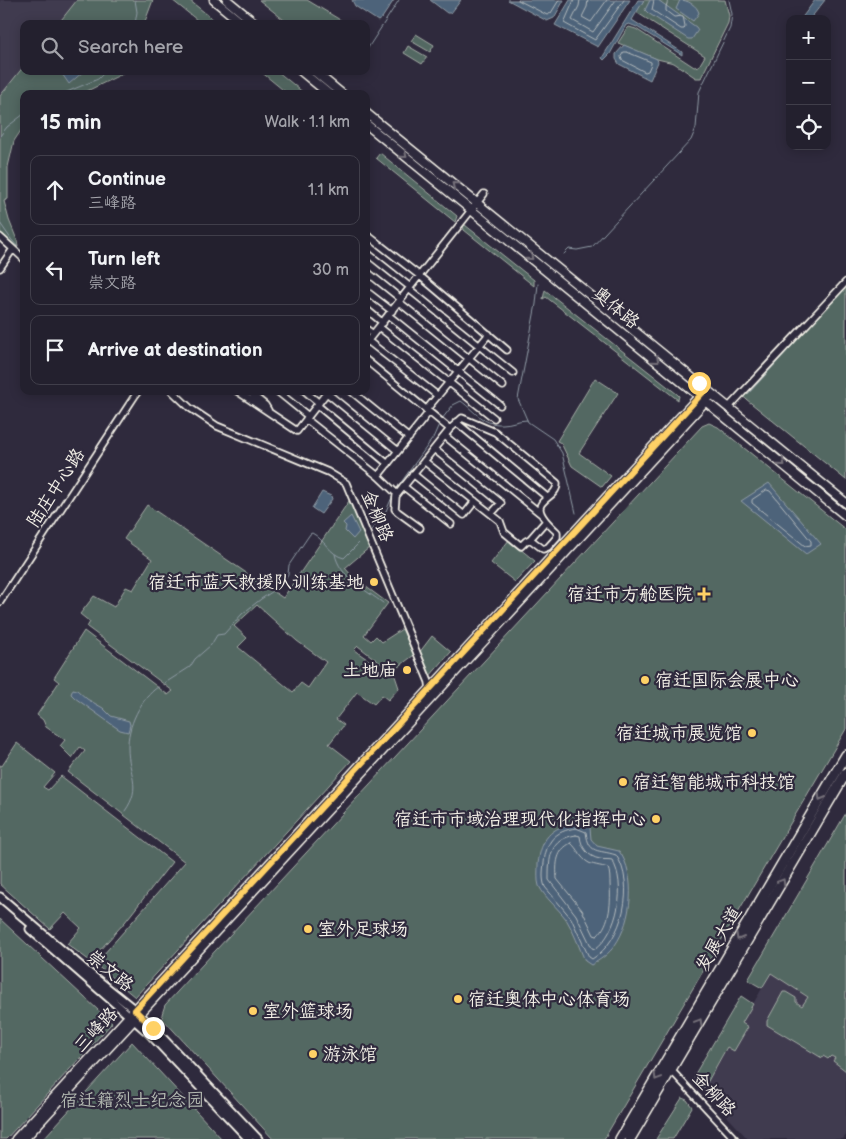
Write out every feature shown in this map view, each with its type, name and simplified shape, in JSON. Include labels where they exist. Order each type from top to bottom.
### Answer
[{"type":"main road","points":[[214,0],[238,20]]},
{"type":"main road","points":[[227,0],[251,20]]},
{"type":"main road","points":[[308,75],[330,90]]},
{"type":"main road","points":[[318,75],[332,90]]},
{"type":"main road","name":"奥体路","points":[[370,117],[702,398],[846,516]]},
{"type":"main road","name":"奥体路","points":[[370,127],[709,391],[846,503]]},
{"type":"main road","name":"三峰路","points":[[16,1139],[135,1015],[709,391]]},
{"type":"main road","name":"三峰路","points":[[24,1139],[430,689],[566,547]]},
{"type":"main road","name":"发展大道","points":[[620,1139],[846,755]]},
{"type":"main road","name":"发展大道","points":[[630,1139],[846,773]]},
{"type":"street","points":[[370,338],[484,194]]},
{"type":"street","points":[[0,237],[20,255]]},
{"type":"street","points":[[370,237],[420,276],[507,350]]},
{"type":"street","points":[[0,268],[13,249]]},
{"type":"street","points":[[370,255],[513,373]]},
{"type":"street","points":[[370,275],[503,386]]},
{"type":"street","points":[[729,407],[846,282]]},
{"type":"street","points":[[370,295],[458,371],[500,404]]},
{"type":"street","points":[[370,314],[494,418]]},
{"type":"street","points":[[378,476],[409,438],[438,396],[488,334]]},
{"type":"street","points":[[370,344],[438,396]]},
{"type":"street","points":[[370,363],[450,429]]},
{"type":"street","name":"陆庄中心路","points":[[0,602],[135,395]]},
{"type":"street","name":"金柳路","points":[[176,395],[190,408],[217,426],[322,470],[344,482],[351,492],[429,682],[430,689]]},
{"type":"street","points":[[243,395],[297,431],[326,395]]},
{"type":"street","points":[[253,395],[265,405],[268,412]]},
{"type":"street","points":[[282,395],[397,494]]},
{"type":"street","points":[[309,395],[388,464]]},
{"type":"street","points":[[332,395],[398,451]]},
{"type":"street","points":[[356,395],[409,438]]},
{"type":"street","points":[[420,528],[395,508],[397,494],[444,436],[462,418],[495,432],[557,483],[556,490],[547,497],[540,508],[540,513]]},
{"type":"street","points":[[456,422],[547,497]]},
{"type":"street","points":[[444,436],[540,513],[545,522],[557,532],[557,537],[548,547],[542,548],[530,539]]},
{"type":"street","points":[[434,449],[501,503],[491,514]]},
{"type":"street","points":[[424,461],[502,523],[504,532],[521,546],[545,522]]},
{"type":"street","points":[[414,474],[464,515],[475,501]]},
{"type":"street","points":[[403,486],[451,524]]},
{"type":"street","points":[[554,540],[566,547]]},
{"type":"street","name":"崇文路","points":[[0,897],[135,1015],[258,1139]]},
{"type":"street","name":"崇文路","points":[[0,903],[135,1015],[249,1139]]},
{"type":"street","name":"金柳路","points":[[671,1070],[735,1139]]},
{"type":"shaded area","points":[[0,0],[77,0],[61,20],[20,20],[20,71],[0,96]]},
{"type":"shaded area","points":[[771,973],[846,1021],[846,1135],[843,1139],[748,1139],[703,1090]]},
{"type":"green space","points":[[77,0],[153,0],[146,20],[61,20]]},
{"type":"green space","points":[[172,0],[189,0],[214,20],[197,20]]},
{"type":"green space","points":[[259,0],[307,0],[340,20],[284,20]]},
{"type":"green space","points":[[644,0],[725,0],[729,16],[728,23],[701,78],[696,78],[674,63],[657,59],[618,43],[629,27],[636,29],[694,67],[699,66],[705,56],[636,12]]},
{"type":"green space","points":[[416,34],[434,45],[430,52],[411,41]]},
{"type":"green space","points":[[408,46],[427,57],[422,64],[404,53]]},
{"type":"green space","points":[[20,71],[20,75],[120,75],[89,90],[20,90],[20,132],[14,141],[8,167],[8,199],[4,201],[17,240],[18,246],[14,247],[0,234],[0,96]]},
{"type":"green space","points":[[265,75],[282,75],[300,90],[283,90]]},
{"type":"green space","points":[[380,153],[457,216],[455,222],[376,158]]},
{"type":"green space","points":[[465,225],[534,280],[534,286],[464,230],[463,226]]},
{"type":"green space","points":[[846,284],[846,480],[741,395]]},
{"type":"green space","points":[[545,290],[677,394],[679,396],[678,400],[546,297],[543,299]]},
{"type":"green space","points":[[595,378],[618,393],[579,453],[611,476],[602,487],[572,466],[561,443],[557,441]]},
{"type":"green space","points":[[709,423],[718,427],[846,530],[846,729],[604,1139],[273,1139],[163,1019],[162,1014],[165,1005],[702,426]]},
{"type":"green space","points":[[351,498],[370,547],[345,568],[354,578],[388,603],[364,635],[371,641],[376,636],[382,642],[402,629],[414,655],[393,671],[358,646],[354,650],[395,676],[399,688],[388,700],[382,695],[374,704],[357,692],[336,719],[344,725],[329,744],[351,761],[135,997],[95,964],[185,862],[68,772],[85,751],[80,747],[72,758],[60,746],[65,740],[46,727],[43,720],[37,715],[59,682],[54,678],[84,631],[168,695],[173,691],[87,627],[90,622],[80,614],[94,596],[114,607],[126,587],[133,590],[152,559],[124,539],[147,505],[283,598]],"holes":[[[257,605],[297,641],[326,662],[308,688],[301,683],[293,692],[238,647],[247,638],[234,626]]]},
{"type":"green space","points":[[509,540],[535,561],[515,582],[491,563]]},
{"type":"green space","points":[[432,636],[451,652],[429,677],[419,653]]},
{"type":"green space","points":[[17,743],[55,773],[43,787],[48,790],[61,776],[172,862],[125,922],[90,961],[67,944],[81,928],[65,913],[50,929],[0,884],[0,765],[2,766]]},
{"type":"green space","points":[[846,813],[846,1071],[833,1061],[835,1058],[831,1056],[828,1059],[823,1056],[822,1058],[767,1025],[767,1021],[783,992],[796,998],[796,1002],[802,1006],[808,997],[771,973],[762,988],[748,980]]},
{"type":"green space","points":[[0,919],[112,1023],[6,1139],[0,1139]]},
{"type":"green space","points":[[741,996],[753,1004],[742,1023],[748,1027],[734,1051],[727,1047],[703,1090],[695,1080],[695,1074]]},
{"type":"green space","name":"宿迁籍烈士纪念园","points":[[132,1042],[222,1139],[43,1139]]},
{"type":"green space","points":[[682,1098],[687,1100],[692,1107],[673,1139],[656,1139]]},
{"type":"water","points":[[352,0],[394,0],[378,21],[355,6]]},
{"type":"water","points":[[430,0],[461,0],[451,13],[447,13]]},
{"type":"water","points":[[508,0],[564,0],[554,18],[547,21]]},
{"type":"water","points":[[570,0],[630,0],[598,47],[555,25]]},
{"type":"water","points":[[638,0],[644,0],[632,20],[682,52],[682,55],[629,24],[626,25],[610,54],[604,60],[602,58]]},
{"type":"water","points":[[650,0],[658,0],[696,27],[698,30],[692,39],[688,39],[648,13],[645,10]]},
{"type":"water","points":[[680,0],[686,1],[698,10],[699,13],[693,21],[676,9]]},
{"type":"water","points":[[815,0],[825,0],[813,15],[804,15]]},
{"type":"water","points":[[624,45],[657,59],[658,62],[650,80],[619,64],[616,54]]},
{"type":"water","points":[[63,75],[79,75],[69,84]]},
{"type":"water","points":[[769,483],[821,544],[806,554],[741,501]]},
{"type":"water","points":[[322,492],[331,496],[332,499],[321,514],[312,508]]},
{"type":"water","points":[[351,516],[359,532],[353,539],[345,531],[346,526],[343,523]]},
{"type":"water","points":[[73,689],[103,708],[111,716],[129,721],[128,732],[120,730],[75,698],[71,694]]},
{"type":"water","points":[[576,823],[590,828],[591,839],[597,846],[619,851],[625,861],[630,885],[628,911],[621,935],[610,951],[591,965],[585,961],[566,919],[545,895],[538,881],[539,855],[544,841],[553,831]]},
{"type":"waterway","points":[[135,0],[137,12],[136,20]]},
{"type":"waterway","points":[[370,45],[399,0]]},
{"type":"waterway","points":[[564,254],[569,249],[577,250],[592,247],[691,140],[696,128],[699,92],[730,28],[732,14],[729,0]]},
{"type":"waterway","points":[[72,90],[98,79],[102,75]]},
{"type":"waterway","points":[[0,136],[7,127],[20,117]]},
{"type":"waterway","points":[[0,223],[20,249]]},
{"type":"waterway","points":[[538,284],[518,399],[528,422],[553,439],[562,453],[576,513]]},
{"type":"waterway","points":[[803,333],[846,288]]},
{"type":"waterway","points":[[748,394],[798,339]]},
{"type":"waterway","points":[[442,419],[453,405],[461,401],[484,420],[496,424],[527,420]]},
{"type":"waterway","points":[[397,488],[433,438],[440,422]]},
{"type":"waterway","points":[[369,533],[386,511],[393,495]]},
{"type":"waterway","points":[[165,683],[190,667],[195,659],[211,645],[217,635],[224,634],[242,614],[281,586],[288,574],[289,565],[310,534],[312,533],[335,554],[344,558],[366,536]]},
{"type":"waterway","points":[[335,554],[342,570],[347,576],[383,603]]},
{"type":"waterway","points":[[125,811],[130,802],[134,787],[128,748],[130,731],[136,714],[146,698],[158,687]]},
{"type":"place","name":"宿迁市蓝天救援队训练基地","points":[[374,582]]},
{"type":"place","name":"宿迁市方舱医院","points":[[704,594]]},
{"type":"place","name":"土地庙","points":[[407,670]]},
{"type":"place","name":"宿迁国际会展中心","points":[[645,680]]},
{"type":"place","name":"宿迁城市展览馆","points":[[752,733]]},
{"type":"place","name":"宿迁智能城市科技馆","points":[[623,782]]},
{"type":"place","name":"宿迁市市域治理现代化指挥中心","points":[[656,819]]},
{"type":"place","name":"室外足球场","points":[[308,929]]},
{"type":"place","name":"宿迁奥体中心体育场","points":[[458,999]]},
{"type":"place","name":"室外篮球场","points":[[253,1011]]},
{"type":"place","name":"游泳馆","points":[[313,1054]]},
{"type":"route","points":[[153,1028],[135,1010],[706,389],[699,383]]}]
